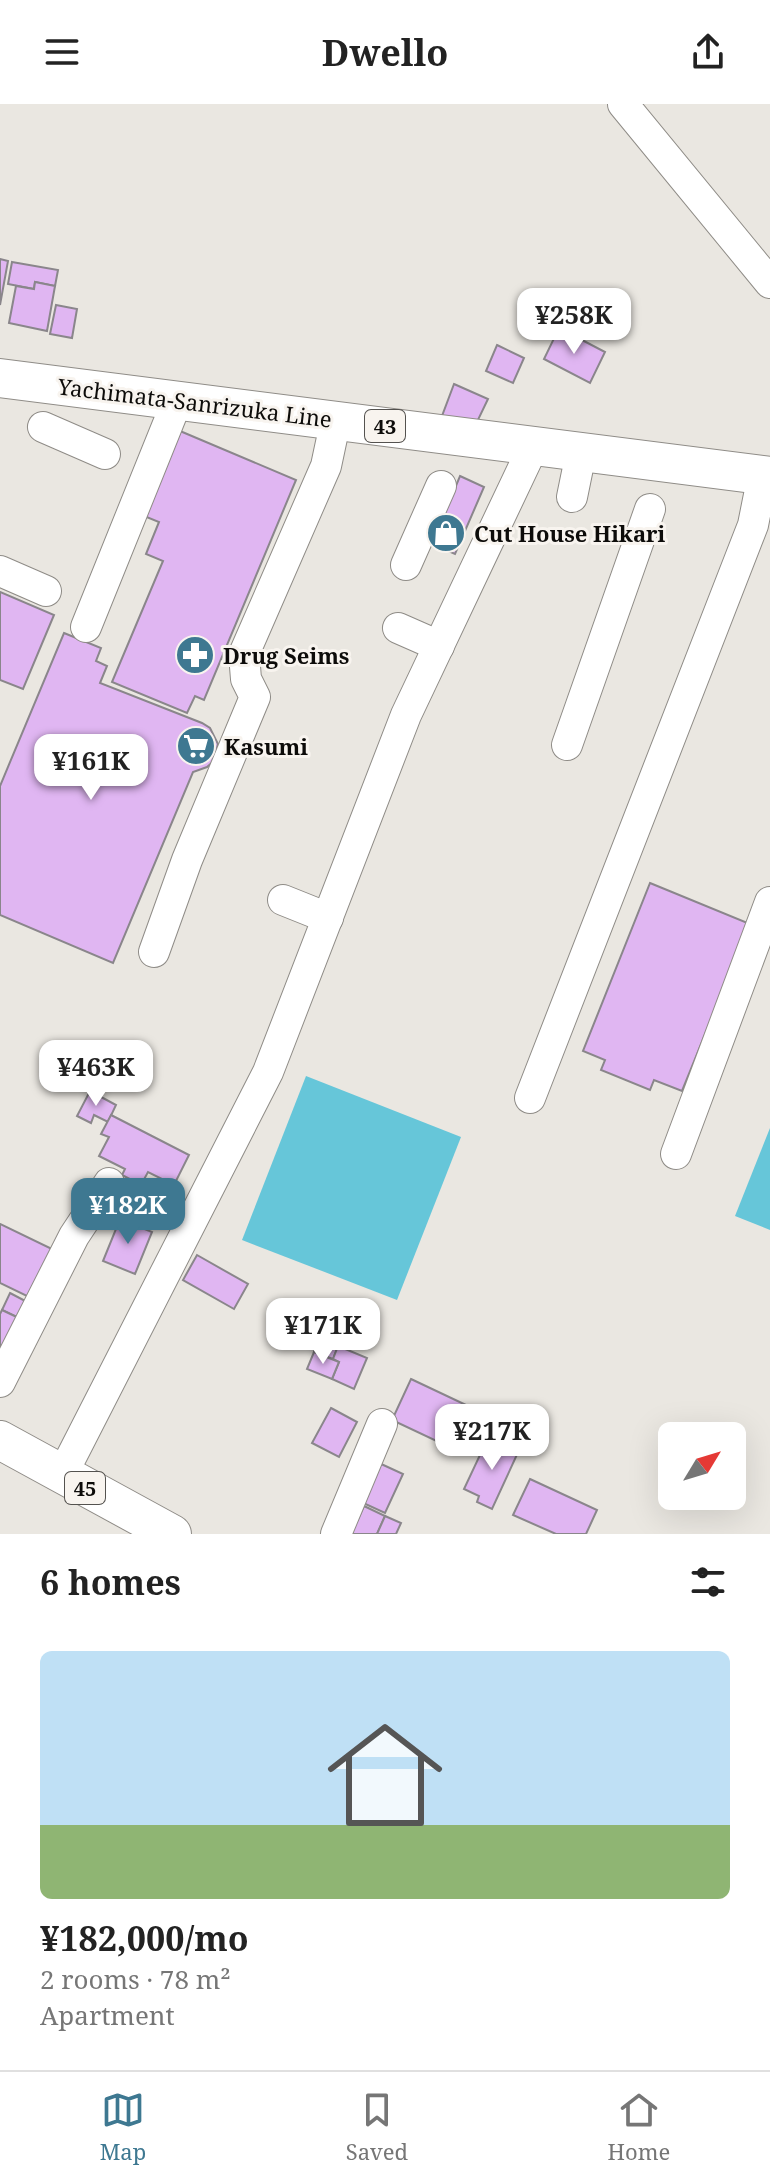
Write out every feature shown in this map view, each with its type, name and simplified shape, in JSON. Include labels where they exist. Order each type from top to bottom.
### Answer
[{"type":"main road","name":"Yachimata-Sanrizuka Line","points":[[0,378],[51,408],[125,406],[178,399],[766,475]]},
{"type":"main road","name":"45","points":[[0,1440],[172,1534]]},
{"type":"street","points":[[623,104],[770,283]]},
{"type":"street","points":[[86,627],[178,399]]},
{"type":"street","points":[[51,408],[105,454]]},
{"type":"street","points":[[154,952],[187,860],[255,697],[246,679],[244,654],[326,466],[336,419]]},
{"type":"street","points":[[62,1475],[268,1072],[406,715],[533,447]]},
{"type":"street","points":[[572,497],[581,453]]},
{"type":"street","points":[[530,1098],[753,525],[766,475]]},
{"type":"street","points":[[406,565],[441,486]]},
{"type":"street","points":[[567,745],[650,509]]},
{"type":"street","points":[[0,571],[46,591]]},
{"type":"street","points":[[398,628],[439,646]]},
{"type":"street","points":[[283,900],[328,918]]},
{"type":"street","points":[[676,1154],[770,902]]},
{"type":"street","points":[[0,1382],[74,1236],[109,1183]]},
{"type":"street","points":[[336,1534],[382,1424]]},
{"type":"water","points":[[306,1076],[461,1137],[397,1300],[242,1240]]},
{"type":"water","points":[[770,1128],[770,1230],[735,1216]]},
{"type":"building","points":[[0,259],[8,261],[0,305]]},
{"type":"building","points":[[12,262],[58,270],[55,286],[35,282],[34,289],[8,284]]},
{"type":"building","points":[[35,282],[55,286],[47,331],[9,323],[16,286],[34,289]]},
{"type":"building","points":[[56,305],[77,309],[72,338],[50,334]]},
{"type":"building","points":[[559,328],[605,352],[590,383],[544,359]]},
{"type":"building","points":[[497,345],[524,358],[513,383],[486,371]]},
{"type":"building","points":[[454,384],[488,399],[477,422],[442,416]]},
{"type":"building","points":[[180,431],[296,480],[204,700],[195,696],[187,713],[112,682],[163,561],[146,554],[159,522],[144,516]]},
{"type":"building","points":[[460,476],[484,487],[455,554],[432,544]]},
{"type":"building","points":[[0,592],[54,615],[23,689],[0,680]]},
{"type":"building","points":[[64,633],[101,648],[96,661],[107,666],[100,683],[202,723],[210,728],[218,744],[214,761],[193,772],[113,963],[0,915],[0,786]]},
{"type":"building","points":[[650,883],[750,924],[682,1091],[654,1080],[650,1090],[601,1070],[605,1060],[583,1051]]},
{"type":"building","points":[[90,1091],[116,1105],[108,1122],[94,1115],[91,1123],[77,1116]]},
{"type":"building","points":[[111,1115],[189,1155],[174,1185],[148,1172],[141,1185],[122,1175],[125,1169],[99,1156],[109,1137],[101,1134]]},
{"type":"building","points":[[120,1219],[152,1232],[135,1274],[103,1261]]},
{"type":"building","points":[[0,1224],[54,1250],[31,1298],[0,1283]]},
{"type":"building","points":[[197,1255],[248,1284],[234,1309],[183,1280]]},
{"type":"building","points":[[10,1293],[31,1304],[23,1320],[2,1310]]},
{"type":"building","points":[[2,1310],[23,1320],[0,1353],[0,1314]]},
{"type":"building","points":[[320,1338],[338,1346],[333,1359],[314,1352]]},
{"type":"building","points":[[338,1346],[367,1358],[354,1389],[332,1379],[339,1362],[333,1359]]},
{"type":"building","points":[[314,1352],[339,1362],[332,1379],[307,1369]]},
{"type":"building","points":[[411,1379],[483,1413],[464,1454],[392,1420]]},
{"type":"building","points":[[331,1408],[357,1422],[339,1457],[312,1443]]},
{"type":"building","points":[[487,1440],[502,1447],[505,1441],[520,1448],[492,1509],[477,1502],[479,1496],[464,1489]]},
{"type":"building","points":[[379,1463],[403,1474],[385,1513],[361,1502]]},
{"type":"building","points":[[530,1479],[597,1510],[586,1534],[556,1534],[513,1515]]},
{"type":"building","points":[[364,1506],[385,1516],[377,1534],[351,1534]]},
{"type":"building","points":[[385,1516],[401,1523],[396,1534],[377,1534]]},
{"type":"place","name":"Cut House Hikari","points":[[446,533]]},
{"type":"place","name":"Drug Seims","points":[[195,655]]},
{"type":"place","name":"Kasumi","points":[[196,746]]}]
